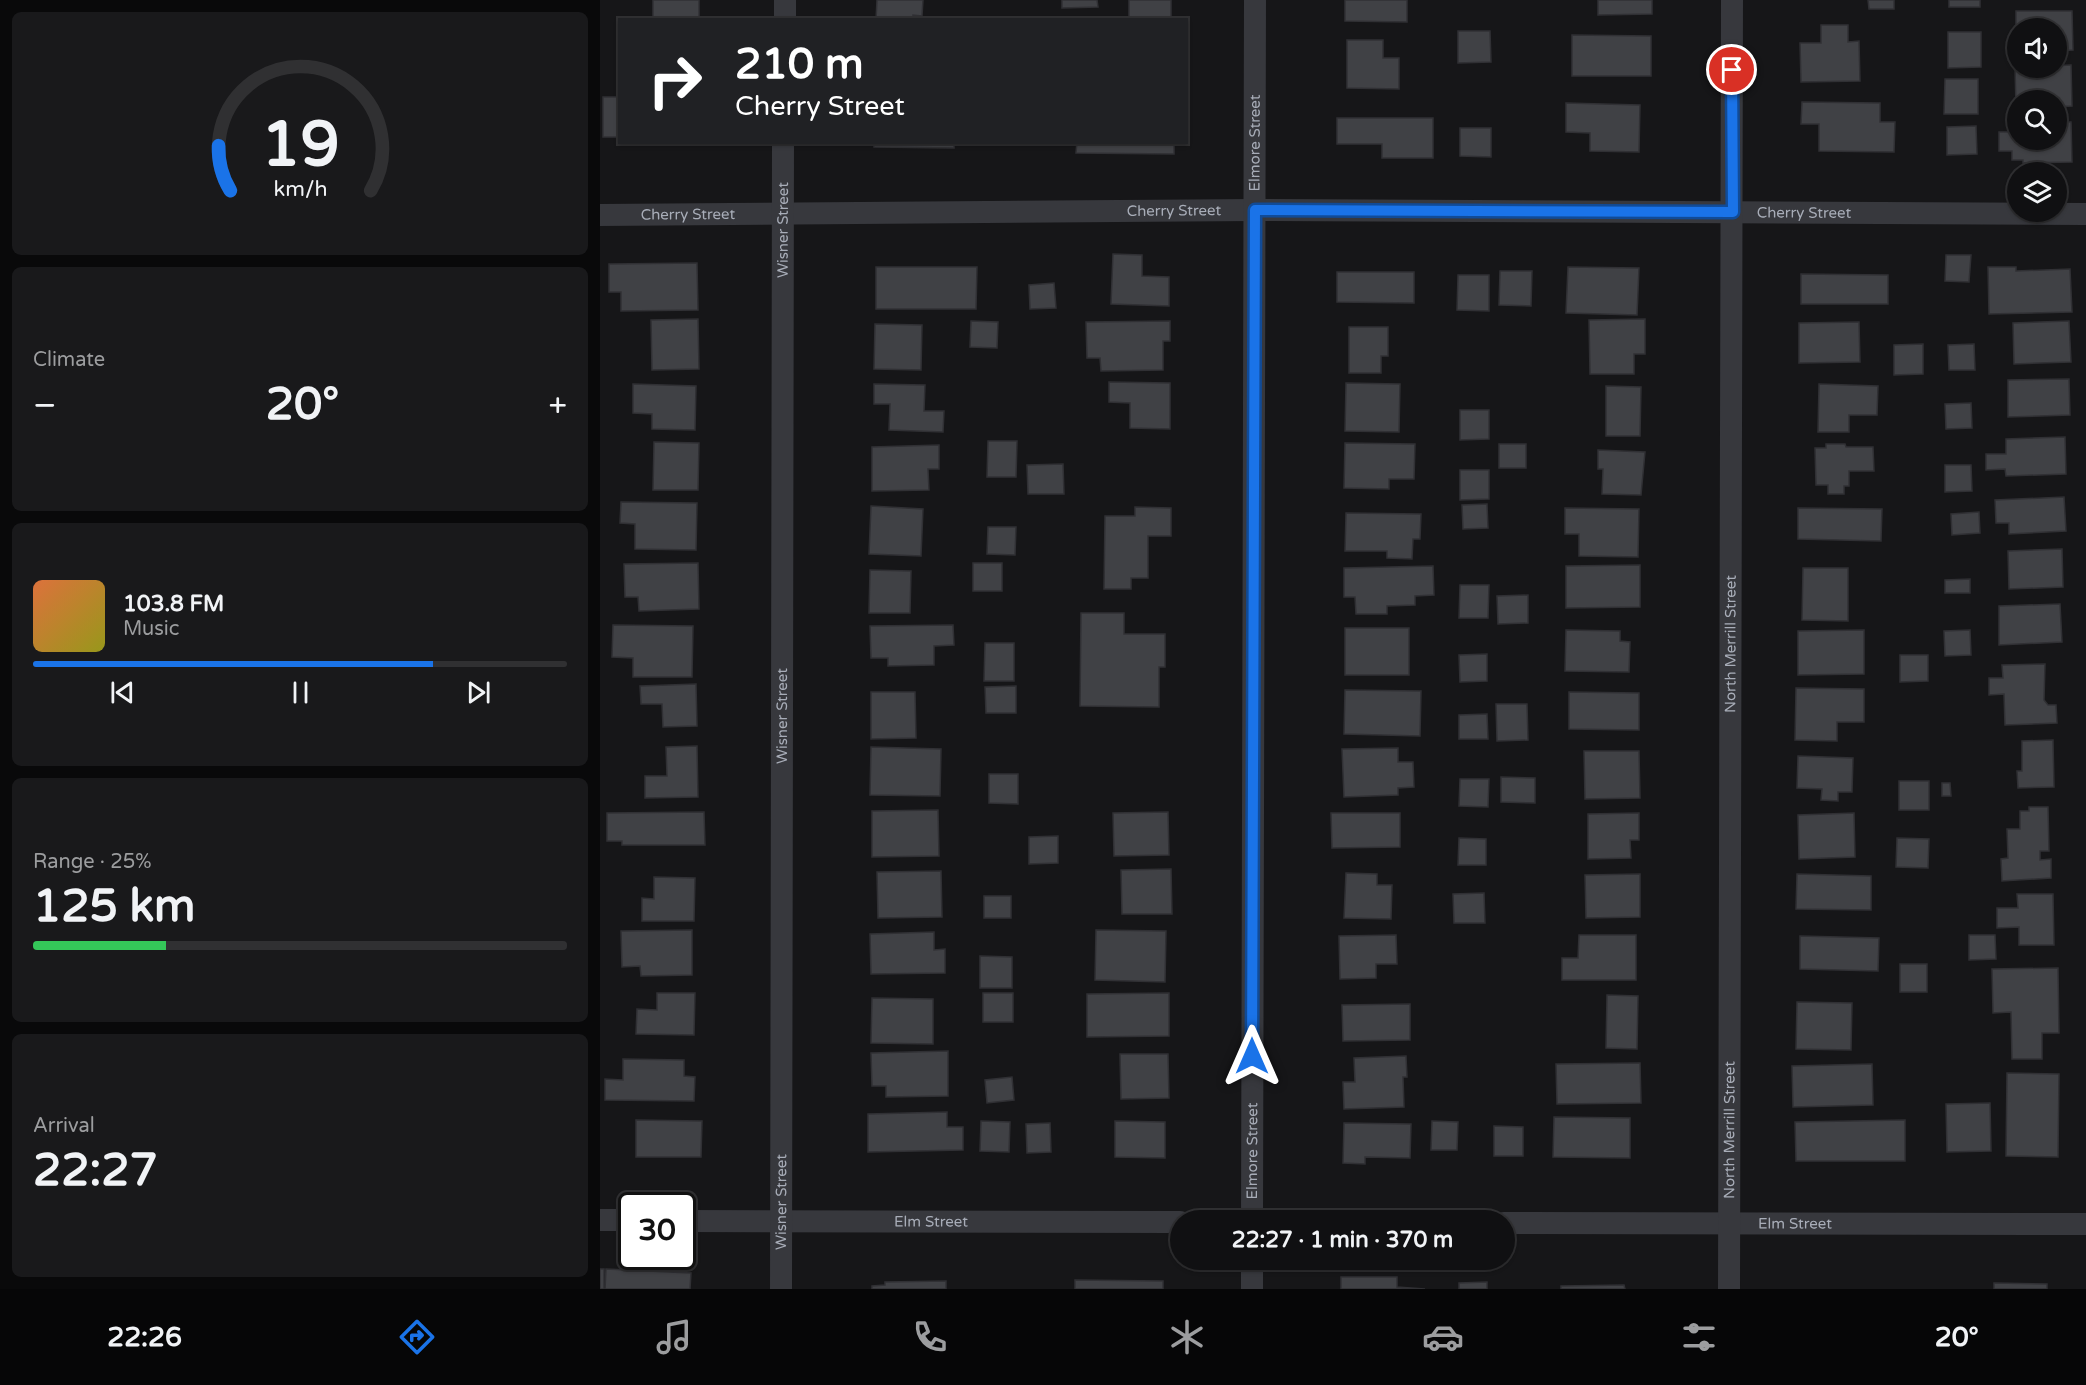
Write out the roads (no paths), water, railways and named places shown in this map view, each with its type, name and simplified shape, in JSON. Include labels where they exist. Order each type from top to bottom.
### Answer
[{"type":"street","points":[[785,0],[785,18]]},
{"type":"street","name":"Elmore Street","points":[[1252,1210],[1255,0]]},
{"type":"street","name":"North Merrill Street","points":[[1729,1289],[1732,0]]},
{"type":"street","name":"Wisner Street","points":[[781,1289],[783,144]]},
{"type":"street","name":"Cherry Street","points":[[600,215],[1255,210],[2086,214]]},
{"type":"street","points":[[600,1220],[618,1220]]},
{"type":"street","name":"Elm Street","points":[[696,1221],[1170,1222]]},
{"type":"street","name":"Elm Street","points":[[1515,1223],[2086,1224]]},
{"type":"street","points":[[1252,1270],[1252,1289]]}]
